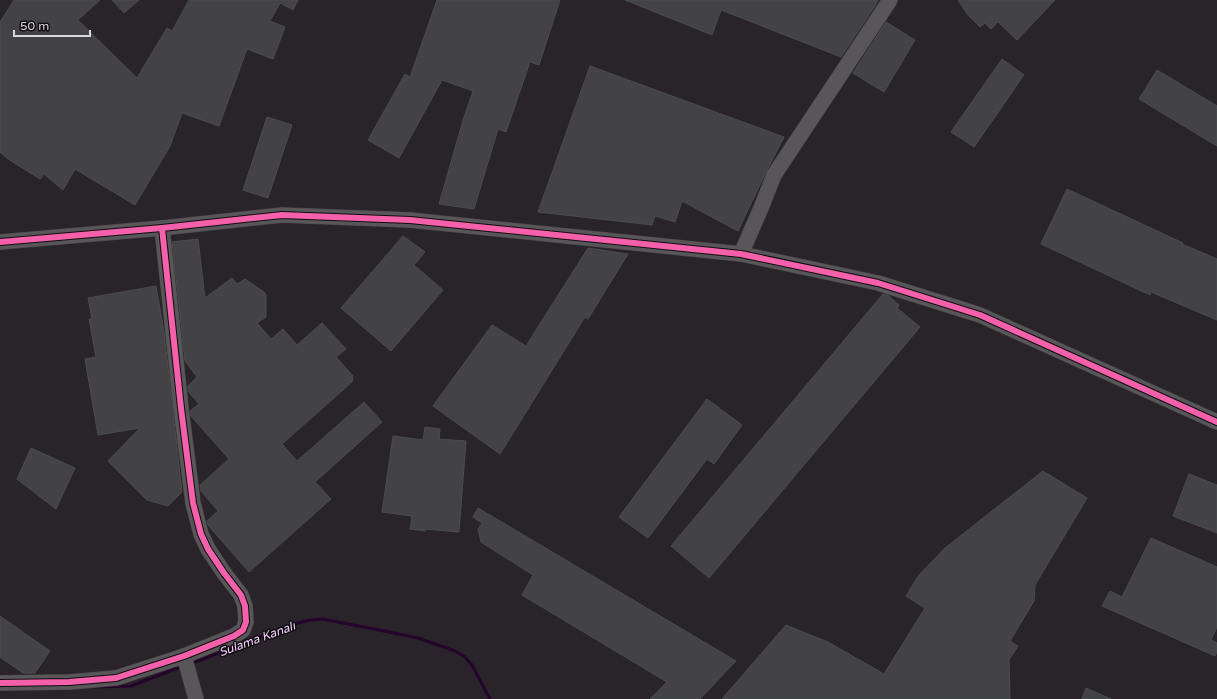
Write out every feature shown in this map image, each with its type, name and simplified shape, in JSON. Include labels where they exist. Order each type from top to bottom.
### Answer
[{"type":"street","points":[[740,254],[774,175],[890,0]]},
{"type":"street","points":[[0,242],[162,228],[282,215],[410,220],[740,254],[878,283],[980,315],[1217,422]]},
{"type":"street","points":[[0,683],[70,682],[116,678],[184,656],[234,636],[243,630],[246,622],[245,606],[241,595],[208,549],[201,534],[193,503],[181,408],[162,228]]},
{"type":"street","points":[[184,656],[196,699]]},
{"type":"building","points":[[14,0],[100,0],[78,20],[137,78],[167,28],[172,31],[189,0],[298,0],[293,10],[280,3],[270,21],[285,27],[273,59],[247,49],[219,126],[182,113],[170,146],[135,205],[75,169],[63,190],[44,174],[40,179],[8,159],[0,152],[0,22]]},
{"type":"building","points":[[112,0],[139,0],[124,13]]},
{"type":"building","points":[[437,0],[560,0],[539,65],[530,62],[506,132],[498,129],[474,209],[439,204],[473,91],[442,80],[399,158],[368,140],[405,74],[410,77]]},
{"type":"building","points":[[625,0],[878,0],[841,57],[721,10],[712,35]]},
{"type":"building","points":[[958,0],[1055,0],[1017,40],[998,22],[991,29],[985,23],[980,27],[968,15]]},
{"type":"building","points":[[886,22],[915,40],[884,92],[853,73]]},
{"type":"building","points":[[1002,59],[1024,75],[974,147],[951,132]]},
{"type":"building","points":[[590,66],[784,137],[738,231],[682,201],[675,222],[655,216],[652,225],[538,212]]},
{"type":"building","points":[[1157,70],[1217,106],[1217,146],[1139,99]]},
{"type":"building","points":[[267,117],[292,125],[268,198],[243,190]]},
{"type":"building","points":[[1067,189],[1183,243],[1182,244],[1217,259],[1217,320],[1151,292],[1150,295],[1041,244]]},
{"type":"building","points":[[403,236],[425,252],[414,265],[443,290],[391,351],[341,308]]},
{"type":"building","points":[[198,239],[205,298],[232,278],[237,284],[245,279],[266,295],[266,317],[257,323],[271,339],[283,329],[297,345],[322,323],[346,349],[336,357],[353,376],[352,382],[282,444],[297,461],[364,402],[382,422],[315,482],[331,499],[249,572],[208,525],[207,521],[218,511],[201,491],[200,485],[229,459],[191,416],[190,411],[199,404],[188,391],[188,386],[197,377],[185,361],[172,242]]},
{"type":"building","points":[[588,248],[628,254],[588,319],[585,317],[500,454],[433,406],[492,325],[526,346]]},
{"type":"building","points":[[156,286],[164,332],[182,492],[168,506],[147,500],[108,461],[140,428],[98,435],[85,359],[96,357],[89,319],[92,319],[88,298]]},
{"type":"building","points":[[883,294],[889,296],[899,305],[897,308],[920,327],[709,578],[671,546]]},
{"type":"building","points":[[707,399],[742,425],[714,464],[707,459],[648,538],[619,517]]},
{"type":"building","points":[[425,427],[440,429],[439,439],[466,441],[459,532],[410,529],[412,516],[382,512],[393,436],[423,440]]},
{"type":"building","points":[[31,448],[75,468],[56,509],[17,479]]},
{"type":"building","points":[[1043,471],[1087,498],[1035,585],[1034,601],[1010,641],[1018,646],[1009,660],[1010,699],[722,699],[786,625],[828,642],[884,674],[925,608],[906,596],[919,575],[945,548]]},
{"type":"building","points":[[1189,474],[1217,485],[1217,533],[1173,516]]},
{"type":"building","points":[[478,508],[736,661],[700,699],[650,699],[667,682],[522,595],[533,575],[481,542],[478,529],[482,523],[473,517]]},
{"type":"building","points":[[1151,538],[1217,567],[1217,627],[1211,640],[1217,643],[1217,652],[1215,656],[1102,606],[1110,591],[1122,597]]},
{"type":"building","points":[[0,616],[50,651],[35,673],[23,673],[0,657]]},
{"type":"building","points":[[1086,688],[1111,699],[1082,699]]},
{"type":"waterway","name":"Sulama Kanalı","points":[[190,664],[294,624],[310,620],[323,619],[418,638],[455,651],[465,657],[472,665],[490,699]]},
{"type":"waterway","name":"Sulama Kanalı","points":[[94,687],[131,686],[183,666]]},
{"type":"cycle path","points":[[0,242],[162,228],[282,215],[410,220],[741,254],[878,283],[980,315],[1217,422]]},
{"type":"cycle path","points":[[0,683],[69,682],[116,678],[184,656],[234,636],[243,630],[246,622],[245,606],[241,595],[208,549],[201,534],[193,503],[181,408],[162,228]]}]
